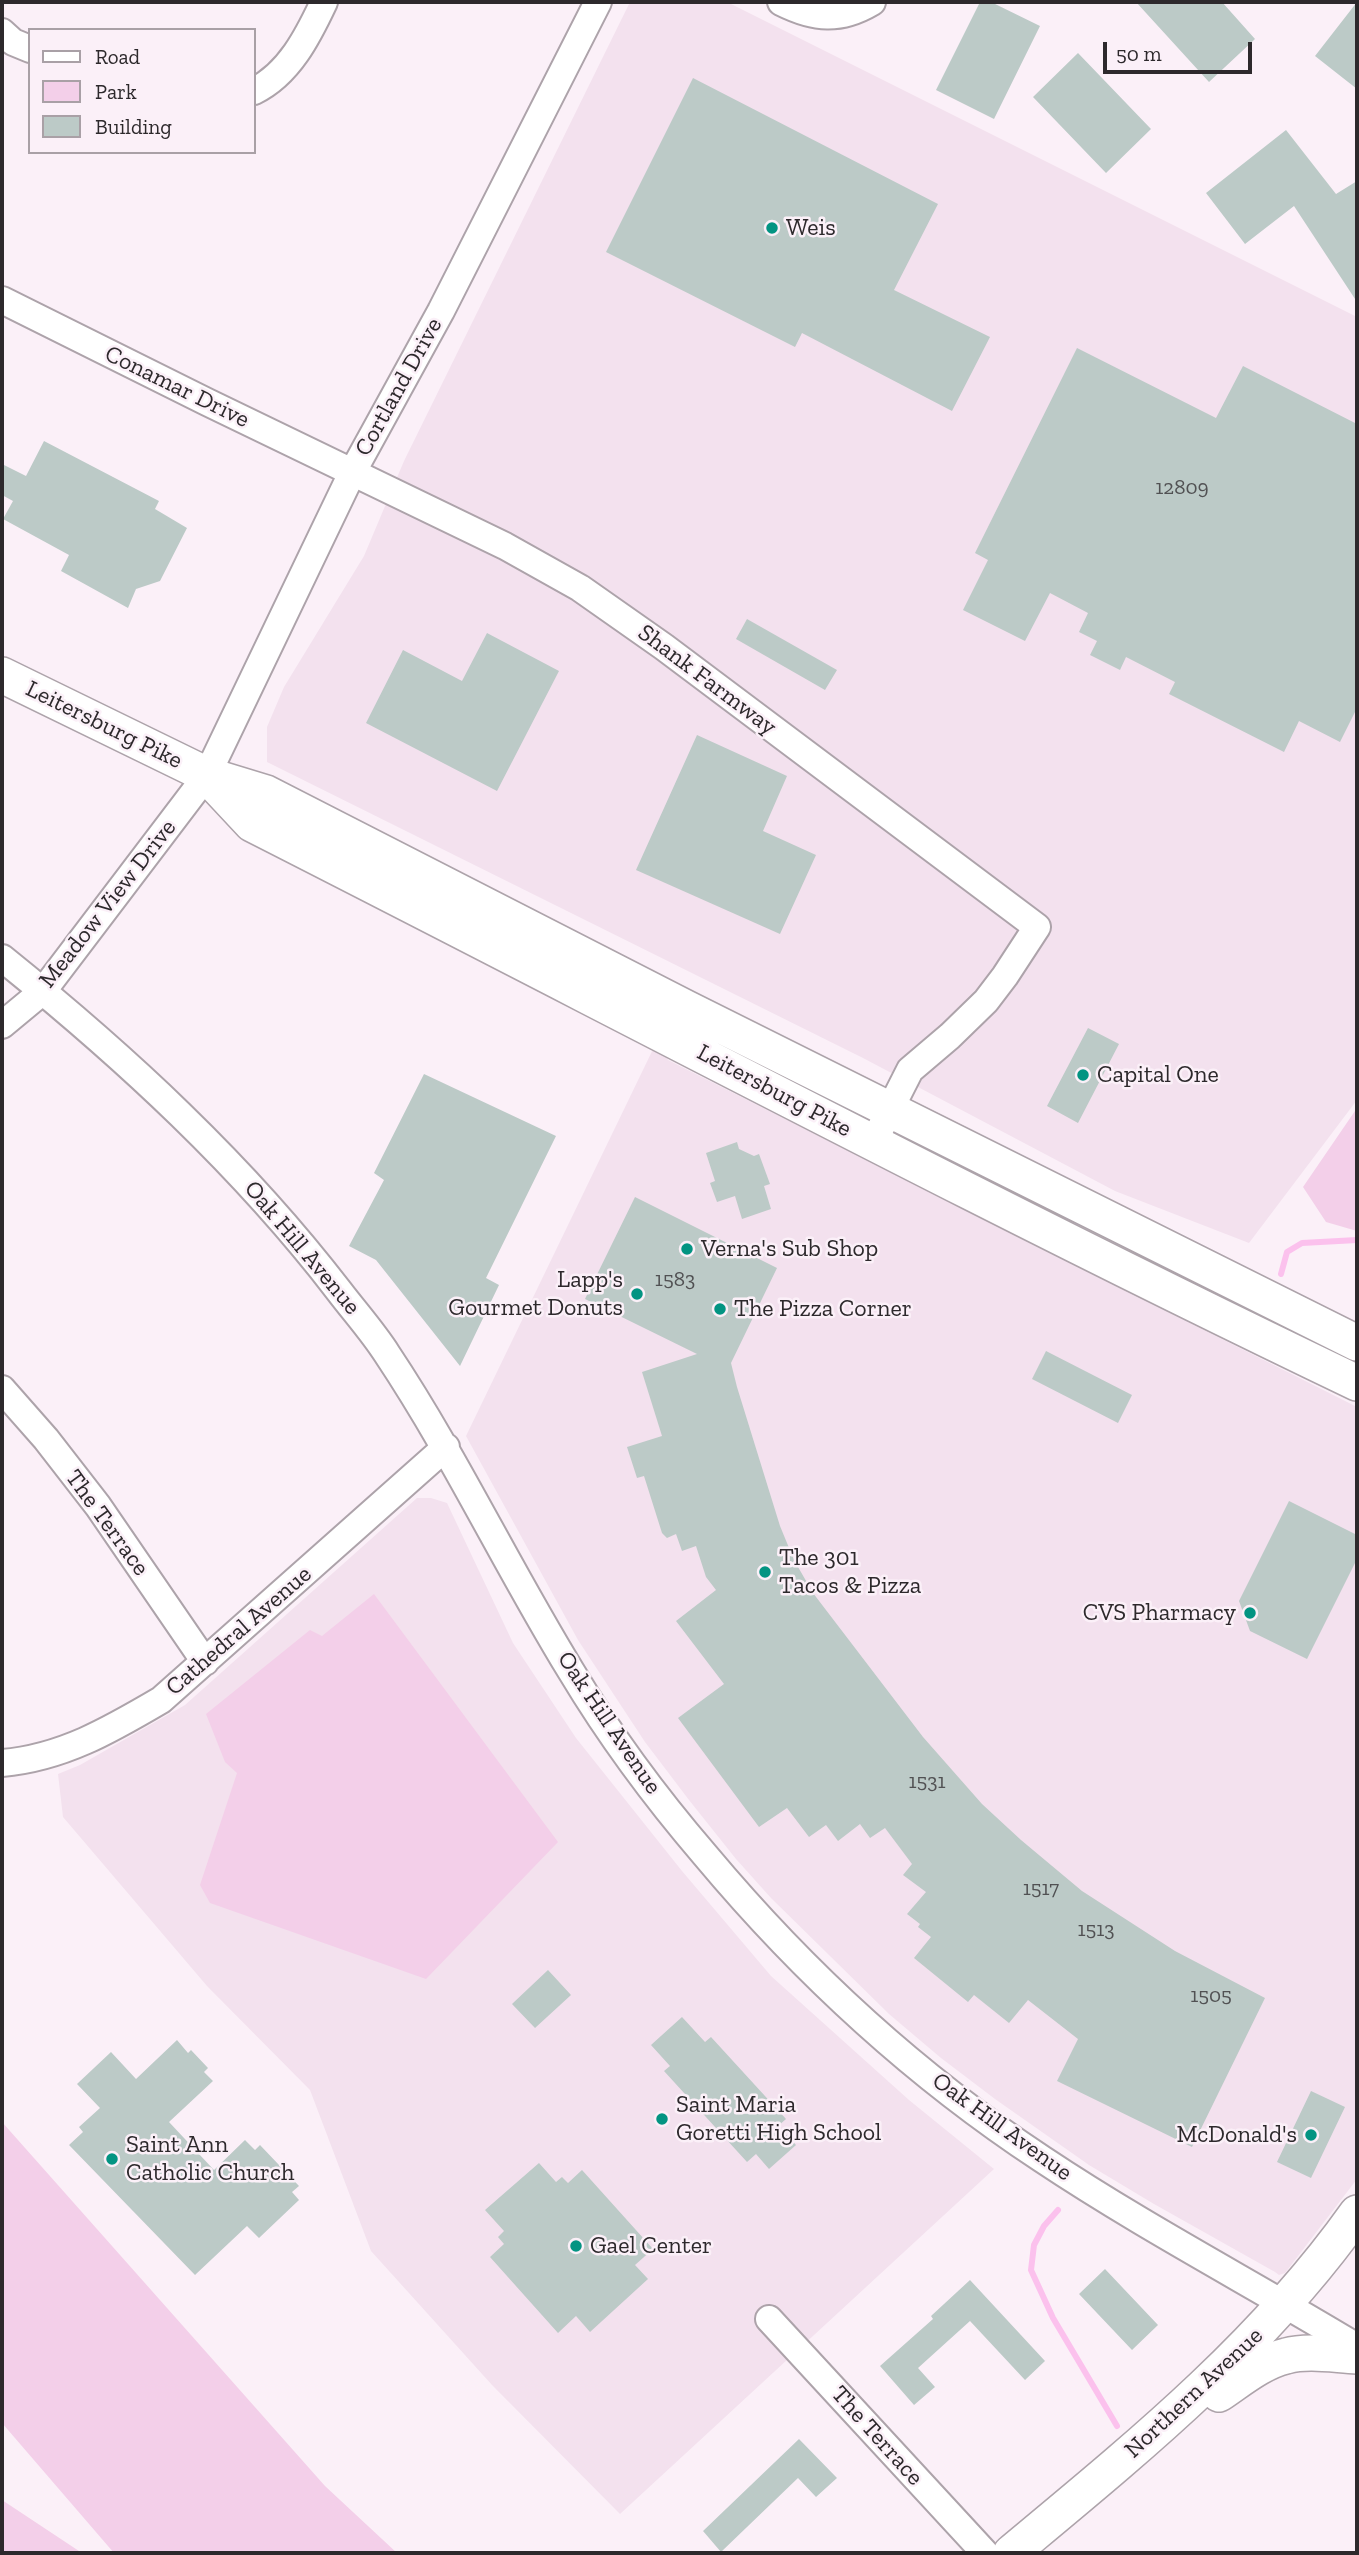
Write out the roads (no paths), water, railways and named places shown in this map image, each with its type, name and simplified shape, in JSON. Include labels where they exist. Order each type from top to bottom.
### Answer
[{"type":"main road","name":"Leitersburg Pike","points":[[2,675],[207,775],[265,793],[685,1008],[1357,1343]]},
{"type":"main road","name":"Leitersburg Pike","points":[[207,775],[252,824],[666,1034],[873,1143],[1357,1383]]},
{"type":"main road","name":"Northern Avenue","points":[[1011,2553],[1142,2443],[1222,2371],[1285,2304],[1357,2213]]},
{"type":"main road","points":[[1142,2443],[1264,2364],[1287,2356],[1320,2353],[1357,2356]]},
{"type":"street","points":[[256,90],[268,84],[283,70],[312,27],[324,2]]},
{"type":"street","name":"Cortland Drive","points":[[207,775],[352,473],[441,311],[598,2]]},
{"type":"street","points":[[781,2],[813,14],[832,17],[855,12],[872,2]]},
{"type":"street","points":[[2,32],[13,42],[28,48]]},
{"type":"street","name":"Conamar Drive","points":[[2,300],[352,473]]},
{"type":"street","name":"Shank Farmway","points":[[352,473],[505,546],[603,603],[1037,927],[986,1001],[950,1037],[910,1070],[891,1109]]},
{"type":"street","name":"Meadow View Drive","points":[[2,1025],[43,991],[207,775]]},
{"type":"street","name":"Oak Hill Avenue","points":[[2,958],[155,1090],[233,1166],[307,1249],[384,1349],[446,1447],[572,1674],[619,1743],[703,1853],[800,1961],[914,2062],[1038,2157],[1139,2220],[1357,2347]]},
{"type":"street","points":[[873,1143],[891,1109]]},
{"type":"street","name":"The Terrace","points":[[2,1389],[46,1439],[98,1506],[205,1662]]},
{"type":"street","name":"Cathedral Avenue","points":[[2,1763],[39,1758],[75,1747],[109,1731],[161,1700],[446,1447]]},
{"type":"street","name":"The Terrace","points":[[769,2319],[985,2553]]},
{"type":"waterway","points":[[1281,1274],[1287,1252],[1302,1243],[1357,1240]]},
{"type":"waterway","points":[[1058,2210],[1044,2226],[1034,2245],[1031,2270],[1053,2318],[1117,2426]]},
{"type":"place","name":"Weis","points":[[772,228]]},
{"type":"place","name":"Capital One","points":[[1083,1075]]},
{"type":"place","name":"Verna's Sub Shop","points":[[687,1249]]},
{"type":"place","name":"Lapp's Gourmet Donuts","points":[[637,1294]]},
{"type":"place","name":"The Pizza Corner","points":[[720,1309]]},
{"type":"place","name":"The 301 Tacos & Pizza","points":[[765,1572]]},
{"type":"place","name":"CVS Pharmacy","points":[[1250,1613]]},
{"type":"place","name":"Saint Maria Goretti High School","points":[[662,2119]]},
{"type":"place","name":"McDonald's","points":[[1311,2135]]},
{"type":"place","name":"Saint Ann Catholic Church","points":[[112,2159]]},
{"type":"place","name":"Gael Center","points":[[576,2246]]}]
